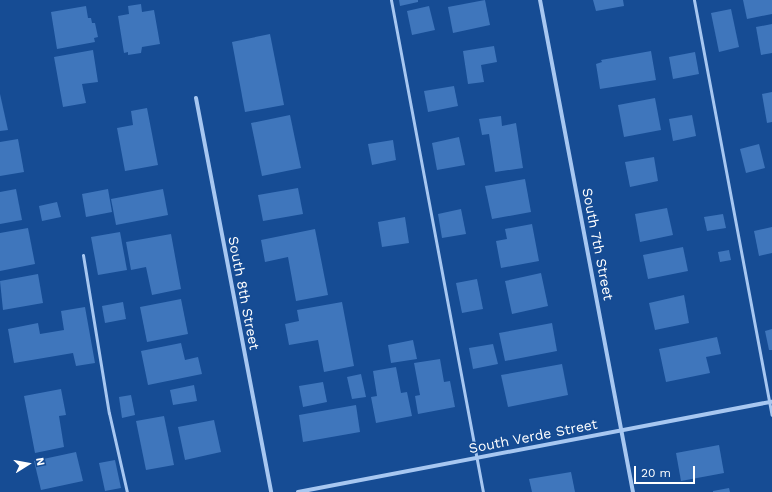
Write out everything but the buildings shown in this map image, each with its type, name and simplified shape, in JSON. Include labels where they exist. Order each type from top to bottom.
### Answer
[{"type":"street","name":"South 7th Street","points":[[540,0],[633,492]]},
{"type":"street","name":"South 8th Street","points":[[196,98],[271,492]]},
{"type":"street","name":"South Verde Street","points":[[298,492],[771,403]]},
{"type":"lane","points":[[391,0],[483,492]]},
{"type":"lane","points":[[694,0],[771,403],[772,415]]},
{"type":"lane","points":[[83,255],[109,413],[127,492]]}]
